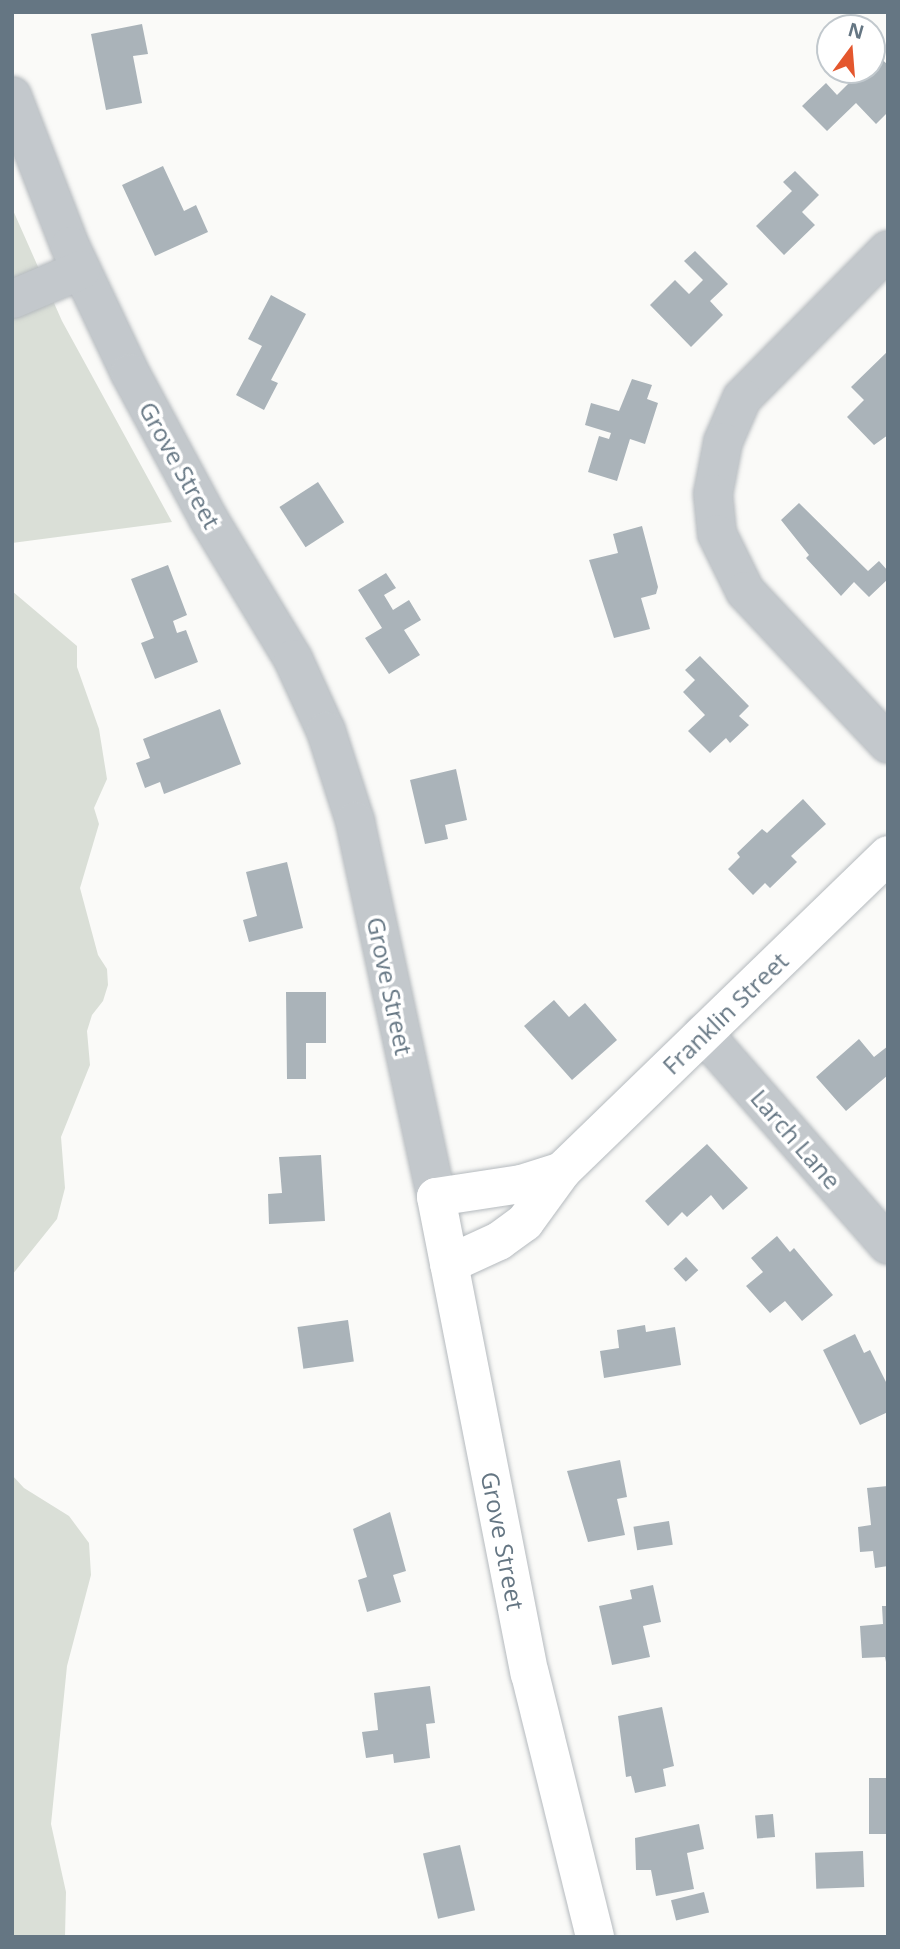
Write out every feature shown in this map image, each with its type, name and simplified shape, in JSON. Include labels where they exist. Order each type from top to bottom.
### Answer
[{"type":"main road","name":"Franklin Street","points":[[449,1264],[499,1241],[526,1222],[562,1171],[888,855]]},
{"type":"main road","name":"Franklin Street","points":[[436,1197],[521,1185],[562,1171]]},
{"type":"main road","name":"Grove Street","points":[[436,1197],[530,1674],[594,1937]]},
{"type":"street","name":"Grove Street","points":[[12,96],[81,270],[161,433],[293,659],[326,731],[355,821],[436,1197]]},
{"type":"street","points":[[888,250],[742,398],[723,442],[713,502],[718,534],[745,591],[888,744]]},
{"type":"street","points":[[13,299],[81,270]]},
{"type":"street","name":"Larch Lane","points":[[704,1033],[888,1245]]},
{"type":"shaded area","points":[[12,208],[62,321],[172,522],[12,543]]},
{"type":"shaded area","points":[[12,591],[77,646],[77,667],[99,729],[107,779],[94,808],[99,824],[80,888],[98,955],[107,969],[108,985],[87,1031],[90,1065],[61,1137],[65,1188],[57,1219],[12,1275]]},
{"type":"shaded area","points":[[12,1475],[24,1488],[69,1516],[89,1543],[91,1575],[67,1666],[51,1824],[66,1892],[65,1937],[12,1937]]},
{"type":"building","points":[[142,24],[148,54],[133,56],[142,103],[106,110],[91,34]]},
{"type":"building","points":[[886,63],[888,65],[888,112],[876,124],[856,103],[827,131],[802,106],[825,84],[837,95],[848,84],[886,84]]},
{"type":"building","points":[[163,166],[184,211],[196,205],[208,232],[155,256],[122,185]]},
{"type":"building","points":[[795,171],[819,195],[802,212],[815,225],[784,255],[756,226],[792,191],[783,182]]},
{"type":"building","points":[[695,251],[728,284],[710,301],[723,315],[691,347],[650,305],[675,280],[689,294],[703,280],[684,261]]},
{"type":"building","points":[[271,295],[306,314],[271,380],[278,383],[264,410],[236,395],[262,346],[248,339]]},
{"type":"building","points":[[888,351],[888,435],[874,445],[847,417],[864,400],[851,387]]},
{"type":"building","points":[[632,379],[652,385],[647,399],[658,403],[645,444],[630,439],[617,481],[588,472],[599,436],[609,439],[611,433],[585,425],[591,403],[619,411]]},
{"type":"building","points":[[318,482],[344,522],[306,547],[279,507]]},
{"type":"building","points":[[799,503],[868,571],[879,561],[888,571],[888,579],[869,597],[854,582],[841,596],[806,558],[809,555],[781,520]]},
{"type":"building","points":[[642,526],[658,587],[656,594],[641,598],[650,629],[614,638],[589,560],[618,553],[613,534]]},
{"type":"building","points":[[168,565],[187,615],[173,621],[177,633],[186,630],[198,662],[155,679],[141,643],[154,638],[131,579]]},
{"type":"building","points":[[386,573],[396,588],[384,595],[393,610],[409,600],[421,620],[404,630],[420,655],[389,674],[365,638],[382,628],[358,590]]},
{"type":"building","points":[[700,656],[749,706],[739,716],[749,725],[730,743],[726,738],[710,753],[688,731],[705,715],[683,692],[695,680],[685,670]]},
{"type":"building","points":[[220,709],[241,764],[164,794],[160,782],[145,788],[136,763],[150,758],[143,739]]},
{"type":"building","points":[[456,769],[467,820],[445,825],[448,839],[425,844],[410,780]]},
{"type":"building","points":[[803,799],[826,824],[791,856],[797,862],[770,888],[765,883],[753,895],[728,869],[740,857],[737,853],[762,829],[767,833]]},
{"type":"building","points":[[287,862],[303,928],[249,942],[243,920],[257,916],[246,872]]},
{"type":"building","points":[[286,992],[326,992],[326,1043],[306,1043],[306,1079],[287,1079]]},
{"type":"building","points":[[554,1000],[569,1017],[585,1003],[617,1040],[572,1080],[524,1026]]},
{"type":"building","points":[[859,1039],[874,1057],[888,1046],[888,1075],[846,1111],[816,1077]]},
{"type":"building","points":[[707,1144],[748,1188],[723,1210],[711,1195],[687,1217],[682,1212],[668,1226],[645,1201]]},
{"type":"building","points":[[321,1155],[325,1221],[269,1224],[268,1194],[282,1193],[279,1157]]},
{"type":"building","points":[[777,1236],[790,1252],[794,1248],[833,1295],[802,1321],[785,1301],[770,1313],[746,1286],[763,1272],[751,1258]]},
{"type":"building","points":[[686,1257],[698,1270],[686,1282],[674,1269]]},
{"type":"building","points":[[348,1320],[354,1362],[303,1369],[297,1327]]},
{"type":"building","points":[[645,1325],[646,1332],[675,1327],[681,1365],[604,1378],[600,1351],[619,1348],[617,1330]]},
{"type":"building","points":[[855,1334],[864,1353],[870,1350],[888,1386],[888,1412],[860,1425],[823,1350]]},
{"type":"building","points":[[620,1460],[627,1497],[617,1499],[625,1535],[588,1542],[567,1471]]},
{"type":"building","points":[[888,1486],[888,1566],[875,1568],[873,1551],[860,1552],[858,1527],[871,1525],[867,1488]]},
{"type":"building","points":[[390,1512],[406,1571],[393,1575],[401,1602],[367,1612],[358,1580],[367,1577],[353,1529]]},
{"type":"building","points":[[669,1521],[673,1545],[637,1550],[633,1527]]},
{"type":"building","points":[[653,1585],[661,1622],[643,1626],[650,1657],[612,1665],[599,1606],[632,1599],[630,1590]]},
{"type":"building","points":[[882,1606],[888,1606],[888,1672],[885,1657],[862,1658],[860,1626],[883,1624]]},
{"type":"building","points":[[430,1686],[435,1723],[426,1724],[430,1758],[394,1763],[393,1754],[366,1758],[362,1732],[378,1730],[374,1693]]},
{"type":"building","points":[[662,1707],[674,1766],[663,1769],[666,1786],[635,1793],[631,1776],[626,1777],[618,1716]]},
{"type":"building","points":[[869,1778],[888,1778],[888,1834],[869,1834]]},
{"type":"building","points":[[773,1814],[775,1837],[757,1838],[755,1816]]},
{"type":"building","points":[[699,1824],[704,1849],[687,1853],[694,1889],[656,1896],[651,1870],[636,1870],[635,1838]]},
{"type":"building","points":[[460,1845],[475,1910],[438,1919],[423,1854]]},
{"type":"building","points":[[863,1851],[864,1887],[816,1889],[815,1853]]},
{"type":"building","points":[[704,1892],[709,1912],[676,1921],[671,1900]]}]
